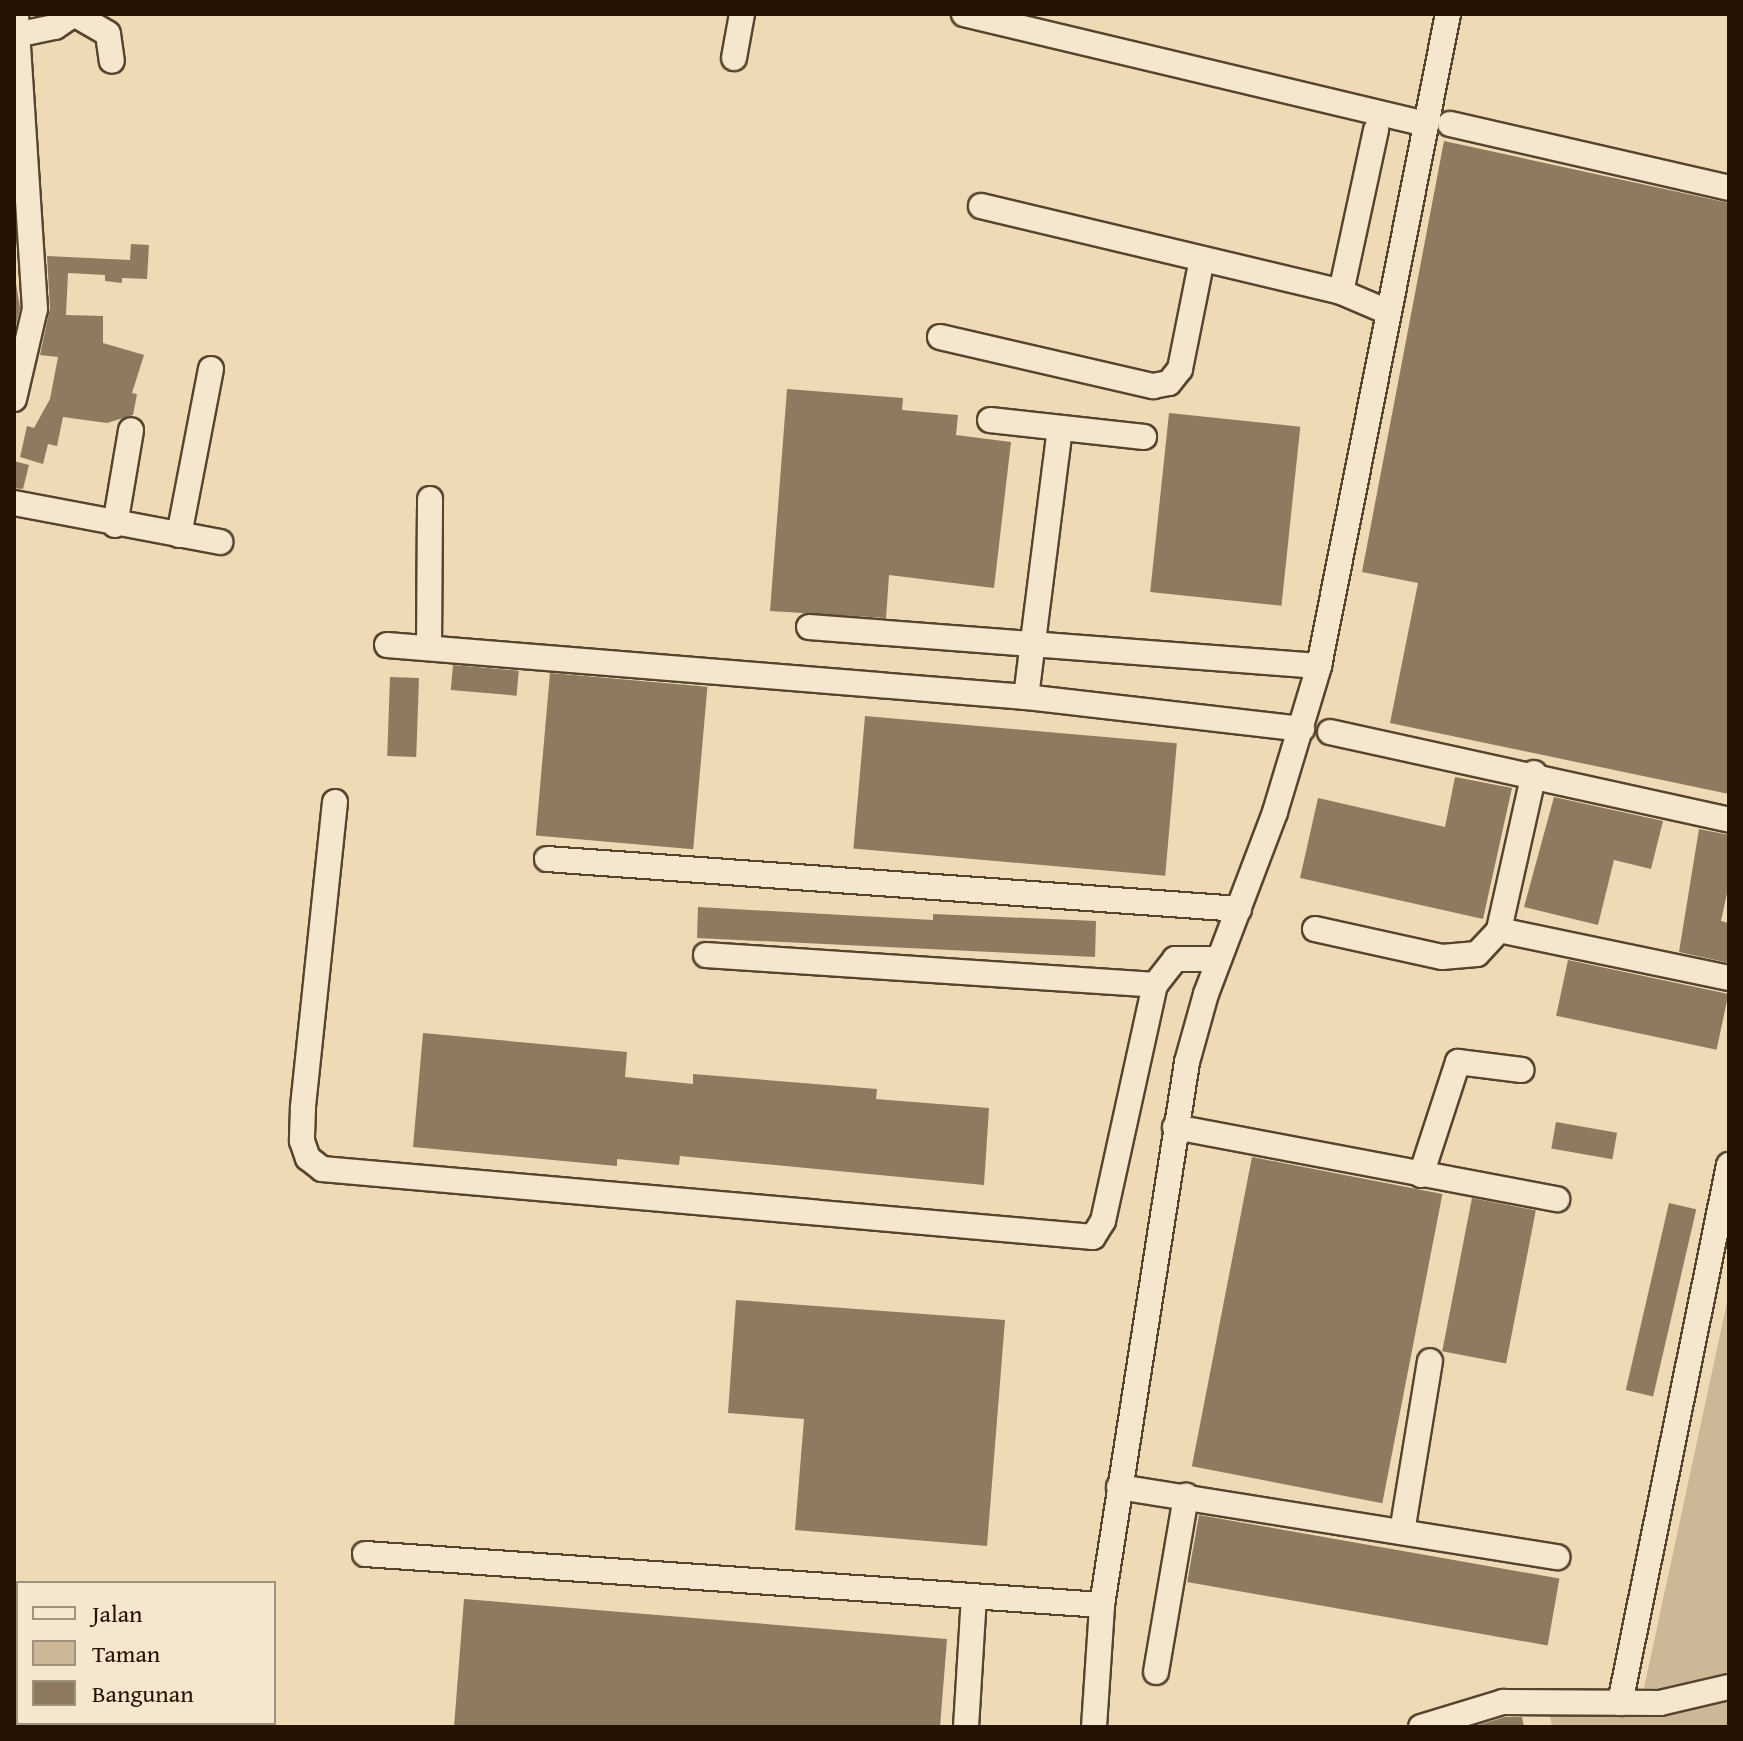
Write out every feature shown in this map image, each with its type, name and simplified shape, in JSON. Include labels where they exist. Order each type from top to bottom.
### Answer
[{"type":"street","points":[[14,399],[35,309],[16,25],[55,27],[74,14],[108,34],[112,61]]},
{"type":"street","points":[[734,58],[742,14]]},
{"type":"street","points":[[964,14],[1423,123]]},
{"type":"street","points":[[1094,1727],[1102,1605],[1187,1062],[1218,959],[1239,909],[1302,729],[1319,666],[1357,495],[1423,123],[1448,14]]},
{"type":"street","points":[[1450,124],[1729,188]]},
{"type":"street","points":[[1341,292],[1376,130]]},
{"type":"street","points":[[981,206],[1341,292],[1388,312]]},
{"type":"street","points":[[940,337],[1153,386],[1169,383],[1180,369],[1202,259]]},
{"type":"street","points":[[179,535],[211,369]]},
{"type":"street","points":[[990,420],[1144,437]]},
{"type":"street","points":[[1026,697],[1060,428]]},
{"type":"street","points":[[115,525],[131,430]]},
{"type":"street","points":[[429,648],[430,499]]},
{"type":"street","points":[[14,503],[115,525],[220,542]]},
{"type":"street","points":[[809,627],[1319,666]]},
{"type":"street","points":[[387,645],[1026,697],[1302,729]]},
{"type":"street","points":[[1330,732],[1534,773],[1729,820]]},
{"type":"street","points":[[1315,929],[1442,957],[1477,954],[1499,930],[1534,773]]},
{"type":"street","points":[[335,802],[303,1108],[302,1141],[308,1158],[322,1169],[1093,1237],[1103,1221],[1155,985],[1175,959],[1218,959]]},
{"type":"street","points":[[547,859],[1239,909]]},
{"type":"street","points":[[1499,930],[1729,978]]},
{"type":"street","points":[[706,955],[1155,985]]},
{"type":"street","points":[[1421,1175],[1458,1062],[1521,1070]]},
{"type":"street","points":[[1175,1127],[1557,1199]]},
{"type":"street","points":[[1620,1703],[1729,1165]]},
{"type":"street","points":[[1402,1532],[1430,1361]]},
{"type":"street","points":[[1119,1487],[1557,1557]]},
{"type":"street","points":[[1156,1672],[1186,1496]]},
{"type":"street","points":[[365,1554],[1102,1605]]},
{"type":"street","points":[[966,1727],[974,1598]]},
{"type":"street","points":[[1421,1727],[1503,1702],[1660,1703],[1729,1687]]},
{"type":"green space","points":[[1729,1293],[1729,1727],[1552,1727],[1549,1710],[1639,1711]]},
{"type":"building","points":[[1444,141],[1729,203],[1729,794],[1390,723],[1418,583],[1362,572]]},
{"type":"building","points":[[131,244],[149,245],[147,279],[122,278],[122,283],[105,281],[105,275],[68,273],[66,315],[103,316],[103,343],[144,355],[132,393],[137,394],[133,415],[107,423],[63,417],[57,446],[48,444],[43,464],[20,457],[27,426],[34,428],[50,399],[58,357],[40,355],[50,308],[47,256],[130,260]]},
{"type":"building","points":[[14,271],[20,308],[14,333]]},
{"type":"building","points":[[787,389],[903,398],[902,410],[958,415],[956,435],[1011,442],[994,588],[889,575],[886,618],[770,611]]},
{"type":"building","points":[[1169,413],[1300,427],[1281,606],[1150,592]]},
{"type":"building","points":[[14,461],[29,465],[23,489],[14,488]]},
{"type":"building","points":[[453,665],[519,671],[517,696],[451,690]]},
{"type":"building","points":[[550,673],[707,687],[693,849],[536,835]]},
{"type":"building","points":[[390,677],[419,678],[416,757],[387,756]]},
{"type":"building","points":[[865,716],[1177,743],[1165,876],[853,848]]},
{"type":"building","points":[[1455,777],[1512,788],[1483,919],[1300,878],[1318,798],[1445,827]]},
{"type":"building","points":[[1554,797],[1663,821],[1651,869],[1614,860],[1598,925],[1524,907]]},
{"type":"building","points":[[1699,829],[1729,835],[1729,884],[1721,921],[1729,923],[1729,963],[1679,952]]},
{"type":"building","points":[[698,907],[933,920],[933,914],[1096,921],[1095,957],[697,938]]},
{"type":"building","points":[[1568,960],[1728,994],[1717,1050],[1556,1016]]},
{"type":"building","points":[[423,1033],[627,1052],[625,1077],[693,1084],[693,1074],[877,1089],[876,1099],[989,1108],[984,1185],[680,1156],[679,1165],[617,1159],[617,1166],[413,1147]]},
{"type":"building","points":[[1556,1122],[1617,1133],[1612,1159],[1551,1149]]},
{"type":"building","points":[[1252,1157],[1442,1194],[1382,1503],[1192,1466]]},
{"type":"building","points":[[1472,1198],[1536,1210],[1506,1364],[1442,1351]]},
{"type":"building","points":[[1669,1203],[1696,1209],[1653,1396],[1626,1390]]},
{"type":"building","points":[[736,1300],[1005,1320],[987,1546],[795,1530],[804,1419],[728,1413]]},
{"type":"building","points":[[1199,1515],[1559,1579],[1548,1646],[1187,1582]]},
{"type":"building","points":[[464,1599],[947,1639],[940,1727],[454,1727]]},
{"type":"building","points":[[1505,1717],[1522,1717],[1524,1727],[1472,1727]]}]
